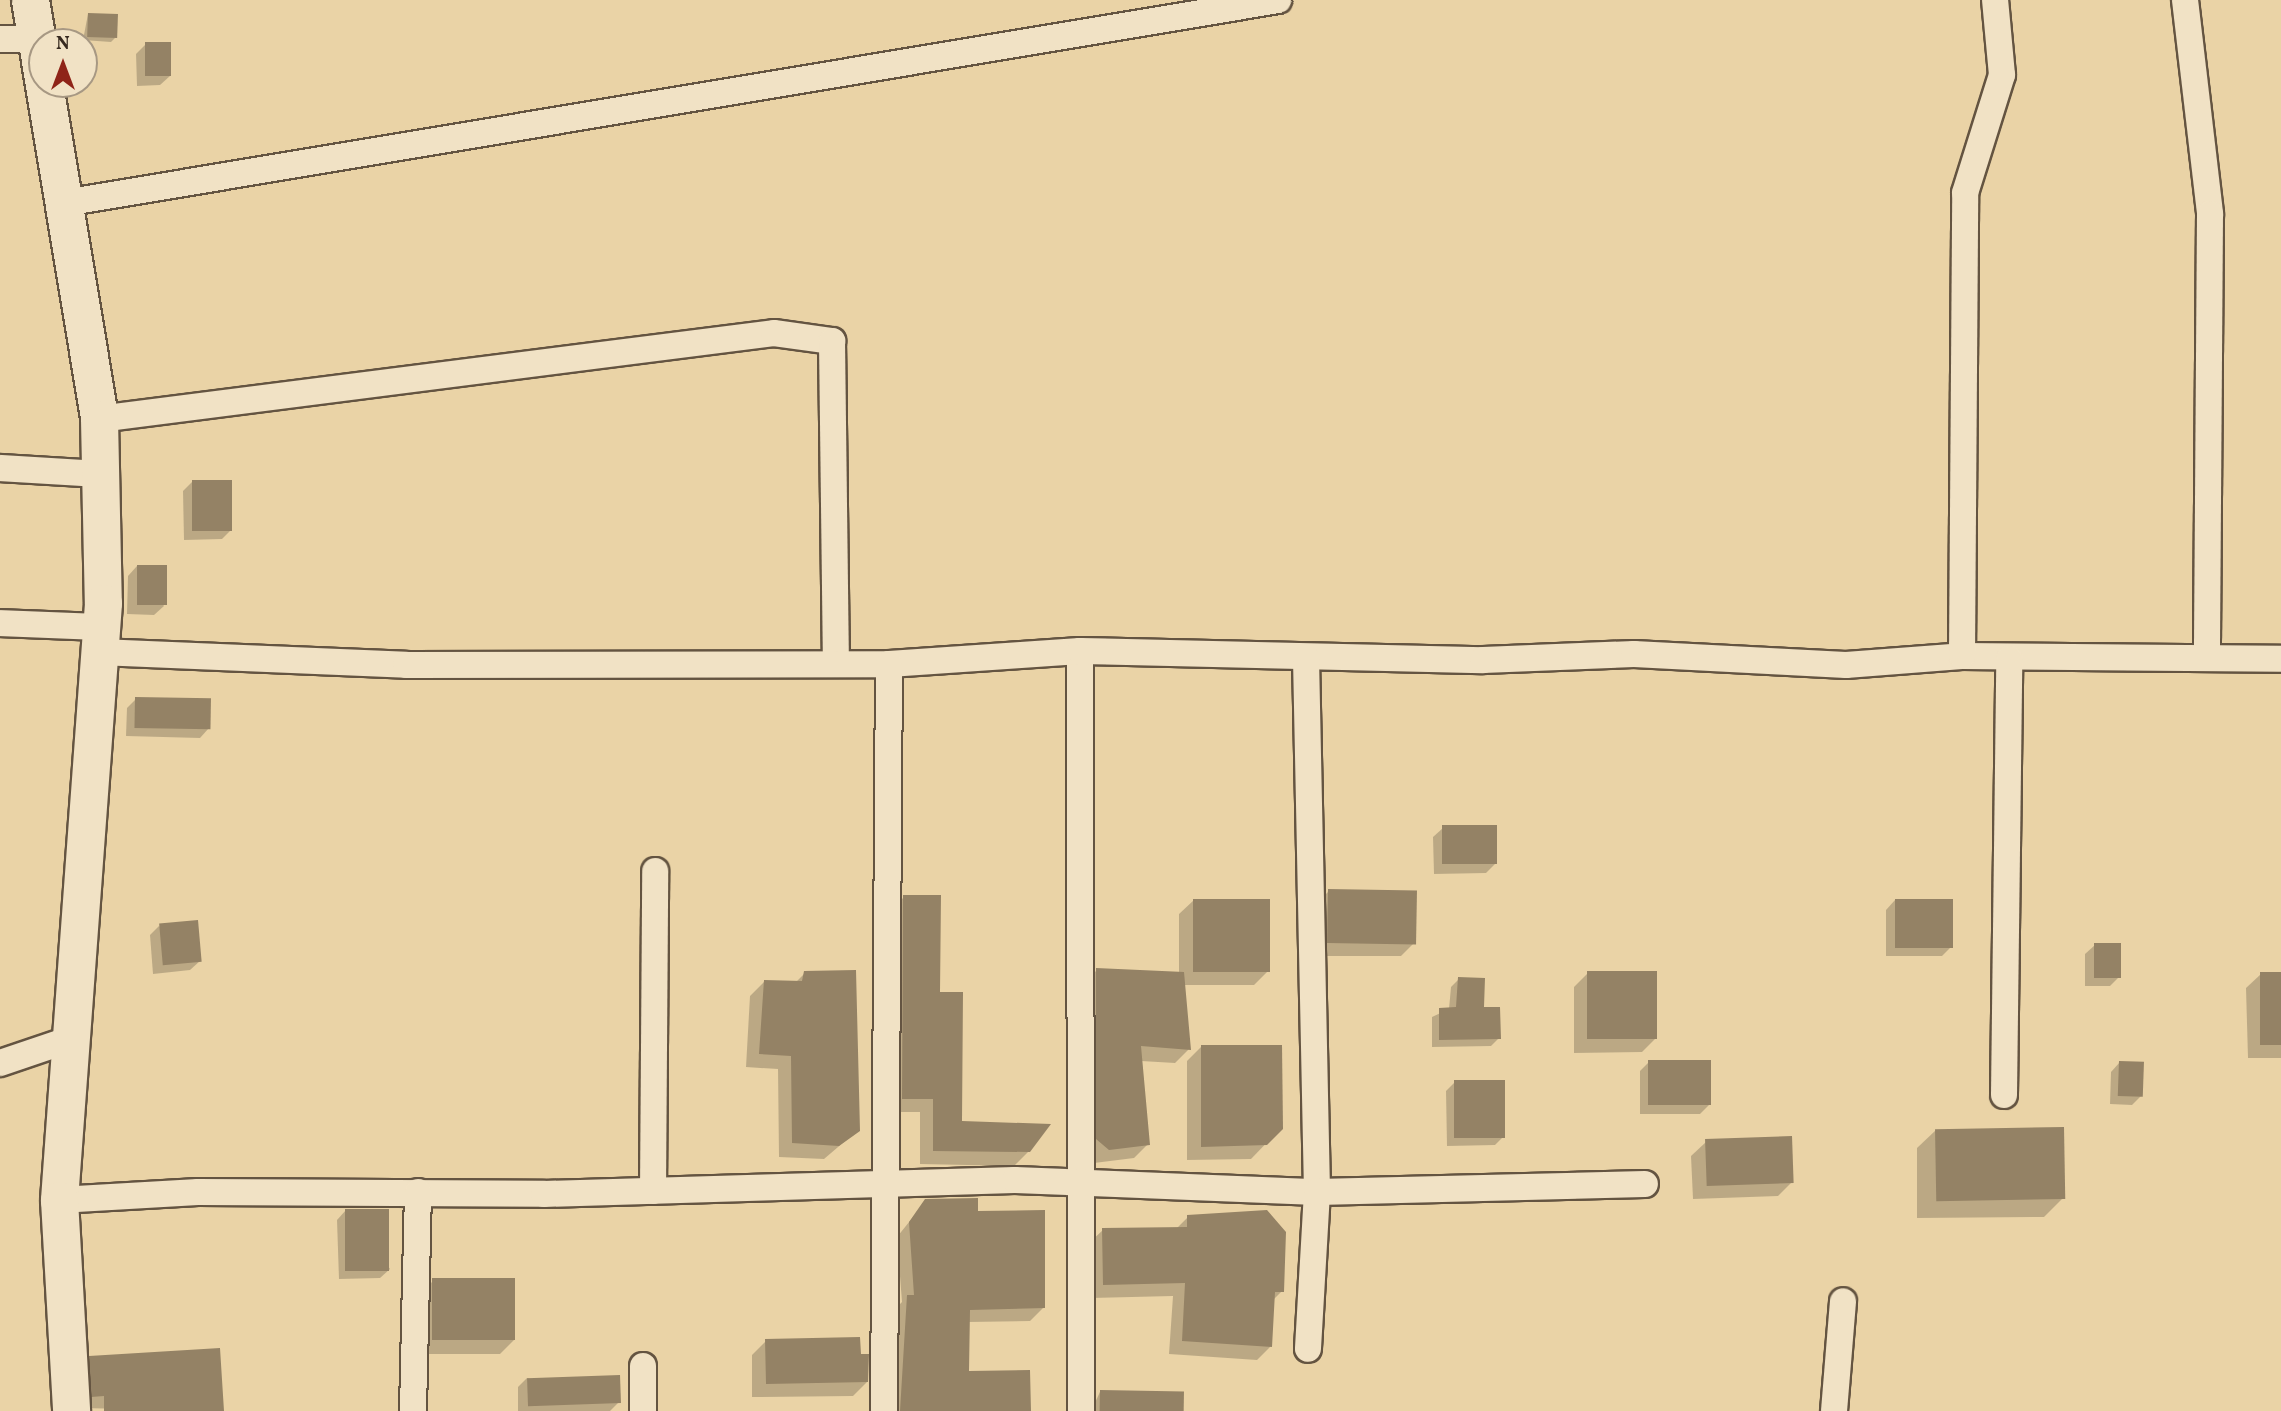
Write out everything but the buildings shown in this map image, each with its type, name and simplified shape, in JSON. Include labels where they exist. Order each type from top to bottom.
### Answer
[{"type":"main road","points":[[30,0],[16,39],[64,203],[99,419],[99,640],[68,1040],[59,1200],[71,1411]]},
{"type":"street","points":[[64,203],[1278,0]]},
{"type":"street","points":[[1962,656],[1965,193],[2002,75],[1995,0]]},
{"type":"street","points":[[2185,0],[2210,214],[2207,655]]},
{"type":"street","points":[[99,419],[774,333],[832,341],[836,662]]},
{"type":"street","points":[[0,468],[99,474]]},
{"type":"street","points":[[0,623],[99,640],[406,666],[836,662],[889,664],[1080,651],[1483,660],[1568,653],[1846,665],[1962,656],[2009,659],[2207,655],[2281,659]]},
{"type":"street","points":[[1080,651],[1084,1182],[1081,1411]]},
{"type":"street","points":[[1306,658],[1317,1192],[1308,1349]]},
{"type":"street","points":[[2004,1094],[2009,659]]},
{"type":"street","points":[[884,1411],[889,664]]},
{"type":"street","points":[[653,1191],[655,871]]},
{"type":"street","points":[[0,1063],[68,1040]]},
{"type":"street","points":[[59,1200],[198,1192],[653,1191],[886,1183],[1084,1182],[1317,1192],[1645,1184]]},
{"type":"street","points":[[413,1411],[418,1192]]},
{"type":"street","points":[[1834,1411],[1843,1301]]},
{"type":"street","points":[[643,1366],[643,1411]]}]
